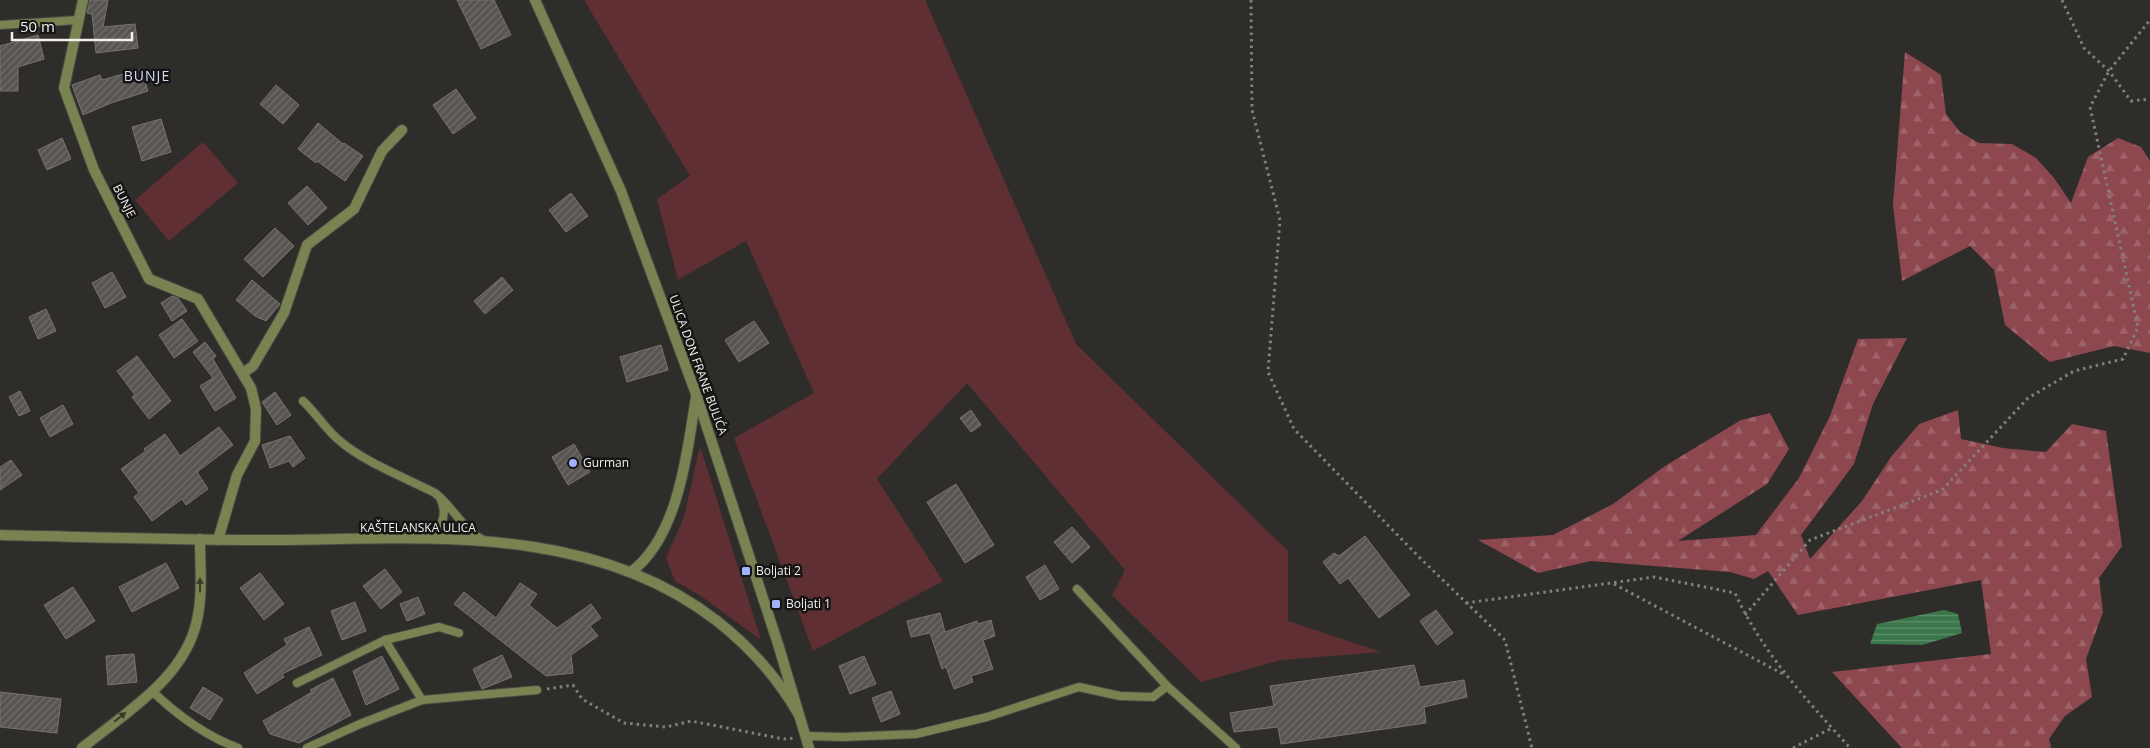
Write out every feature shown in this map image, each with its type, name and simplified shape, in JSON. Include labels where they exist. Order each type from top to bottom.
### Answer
[{"type":"street","name":"BUNJE","points":[[84,0],[64,88],[94,170],[149,278],[198,299],[251,388],[256,409],[255,441],[237,475],[218,540]]},
{"type":"street","name":"ULICA DON FRANE BULIĆA","points":[[535,0],[621,191],[696,394],[809,748]]},
{"type":"street","points":[[243,373],[253,366],[284,313],[307,245],[354,209],[382,151],[402,130]]},
{"type":"street","points":[[631,572],[644,562],[652,552],[673,506],[688,449],[696,394]]},
{"type":"street","name":"KAŠTELANSKA ULICA","points":[[0,535],[218,540],[426,539],[485,541],[551,549],[631,572],[673,592],[703,610],[752,651],[767,668],[799,715]]},
{"type":"street","points":[[82,748],[152,691],[177,664],[185,652],[197,620],[200,601],[200,539]]},
{"type":"lane","points":[[0,25],[78,20]]},
{"type":"lane","points":[[303,401],[338,440],[356,452],[435,493],[446,501],[470,531],[485,541]]},
{"type":"lane","points":[[426,539],[435,534],[441,527],[444,518],[441,500],[435,493]]},
{"type":"lane","points":[[1077,589],[1167,686],[1236,748]]},
{"type":"lane","points":[[297,683],[385,640],[439,627],[459,633]]},
{"type":"lane","points":[[385,640],[422,700]]},
{"type":"lane","points":[[806,736],[843,737],[916,734],[987,717],[1079,687],[1120,696],[1153,697],[1167,686]]},
{"type":"lane","points":[[308,748],[360,724],[422,700],[537,690]]},
{"type":"lane","points":[[152,691],[186,720],[209,735],[238,748]]},
{"type":"path","points":[[1251,0],[1252,110],[1280,220],[1268,372],[1294,429],[1504,640],[1532,748]]},
{"type":"path","points":[[2062,0],[2084,48],[2109,70],[2131,101],[2150,99]]},
{"type":"path","points":[[1745,615],[1810,540],[1942,490],[2028,398],[2074,371],[2123,359],[2138,327],[2090,107],[2109,70],[2150,20]]},
{"type":"path","points":[[1466,602],[1654,578],[1735,593],[1745,615],[1784,675],[1850,748]]},
{"type":"path","points":[[1614,584],[1784,675]]},
{"type":"path","points":[[537,690],[573,685],[582,698],[624,723],[666,727],[692,721],[784,739],[806,736]]},
{"type":"path","points":[[1793,748],[1832,728]]},
{"type":"shaded area","points":[[584,0],[925,0],[1076,344],[1288,551],[1288,621],[1381,652],[1281,660],[1201,682],[1112,595],[1125,570],[967,383],[877,479],[943,581],[813,651],[734,438],[814,393],[746,241],[678,280],[657,199],[690,176]]},
{"type":"shaded area","points":[[203,142],[238,183],[169,241],[135,200]]},
{"type":"shaded area","points":[[700,446],[761,640],[701,596],[675,581],[666,558],[684,517]]},
{"type":"shaded area","points":[[1944,610],[1958,614],[1962,633],[1922,645],[1870,644],[1877,624]]},
{"type":"green space","points":[[1905,52],[1941,75],[1946,114],[1960,132],[1979,143],[2012,144],[2036,158],[2054,178],[2071,203],[2088,157],[2118,138],[2141,147],[2150,161],[2150,353],[2114,346],[2050,362],[2005,325],[1994,270],[1970,246],[1902,281],[1893,205]]},
{"type":"green space","points":[[1907,338],[1873,404],[1854,464],[1801,535],[1810,559],[1862,501],[1891,457],[1919,424],[1958,410],[1961,439],[2003,448],[2046,452],[2072,424],[2106,431],[2122,546],[2099,578],[2103,612],[2086,659],[2092,697],[2065,716],[2049,739],[2051,748],[1902,748],[1832,672],[1991,654],[1981,580],[1798,615],[1768,571],[1754,579],[1730,572],[1591,561],[1538,573],[1478,540],[1553,535],[1613,504],[1665,466],[1741,420],[1770,413],[1789,449],[1767,484],[1678,541],[1756,535],[1799,478],[1830,416],[1858,339]]},
{"type":"building","points":[[90,0],[108,0],[103,27],[135,24],[138,48],[96,53],[92,14],[87,13]]},
{"type":"building","points":[[457,0],[494,0],[511,35],[481,49]]},
{"type":"building","points":[[38,35],[44,59],[18,67],[18,91],[0,91],[0,46]]},
{"type":"building","points":[[141,69],[148,91],[111,103],[83,115],[72,85],[100,75],[102,80]]},
{"type":"building","points":[[276,85],[299,105],[283,124],[260,104]]},
{"type":"building","points":[[456,89],[476,118],[453,134],[433,105]]},
{"type":"building","points":[[161,119],[171,152],[142,161],[132,127]]},
{"type":"building","points":[[318,123],[343,144],[363,156],[345,181],[298,149]]},
{"type":"building","points":[[62,138],[71,159],[47,170],[38,150]]},
{"type":"building","points":[[307,186],[327,208],[308,225],[288,203]]},
{"type":"building","points":[[571,193],[588,216],[566,232],[549,210]]},
{"type":"building","points":[[275,228],[294,246],[263,277],[244,259]]},
{"type":"building","points":[[112,272],[126,297],[105,308],[92,283]]},
{"type":"building","points":[[502,277],[513,290],[485,314],[474,301]]},
{"type":"building","points":[[252,280],[280,304],[266,321],[255,316],[236,300]]},
{"type":"building","points":[[172,296],[178,298],[187,311],[172,321],[161,303]]},
{"type":"building","points":[[46,309],[56,331],[38,339],[29,317]]},
{"type":"building","points":[[182,319],[198,341],[174,358],[159,335]]},
{"type":"building","points":[[754,321],[769,343],[739,362],[725,340]]},
{"type":"building","points":[[205,342],[216,356],[213,359],[236,398],[215,411],[200,386],[213,378],[193,352]]},
{"type":"building","points":[[661,345],[668,370],[627,382],[620,357]]},
{"type":"building","points":[[137,356],[171,401],[149,419],[132,397],[135,395],[117,371]]},
{"type":"building","points":[[20,391],[30,411],[19,416],[9,397]]},
{"type":"building","points":[[275,392],[291,415],[277,425],[262,402]]},
{"type":"building","points":[[63,405],[73,424],[50,437],[40,418]]},
{"type":"building","points":[[971,410],[981,425],[971,432],[960,418]]},
{"type":"building","points":[[219,427],[233,445],[197,472],[208,489],[186,505],[182,499],[152,521],[134,497],[139,493],[121,469],[165,434],[180,456]]},
{"type":"building","points":[[290,436],[305,458],[293,467],[289,461],[270,468],[262,445]]},
{"type":"building","points":[[574,444],[590,472],[568,485],[552,457]]},
{"type":"building","points":[[11,460],[22,475],[0,490],[0,467]]},
{"type":"building","points":[[956,484],[994,545],[965,563],[927,502]]},
{"type":"building","points":[[1072,527],[1090,547],[1072,563],[1054,542]]},
{"type":"building","points":[[1365,536],[1410,595],[1379,618],[1348,578],[1340,584],[1323,562],[1334,553],[1339,556]]},
{"type":"building","points":[[166,563],[179,588],[132,612],[119,587]]},
{"type":"building","points":[[1045,565],[1059,589],[1040,600],[1026,577]]},
{"type":"building","points":[[385,569],[402,592],[381,609],[363,586]]},
{"type":"building","points":[[260,573],[284,604],[264,620],[240,588]]},
{"type":"building","points":[[520,583],[537,594],[529,605],[557,628],[591,604],[601,618],[590,626],[598,636],[571,655],[573,673],[546,676],[454,604],[464,592],[496,618]]},
{"type":"building","points":[[73,587],[95,621],[66,639],[44,605]]},
{"type":"building","points":[[418,597],[425,614],[407,621],[400,604]]},
{"type":"building","points":[[355,602],[366,631],[342,640],[331,611]]},
{"type":"building","points":[[1436,610],[1453,633],[1437,645],[1420,621]]},
{"type":"building","points":[[940,613],[945,632],[977,621],[978,624],[991,620],[995,636],[983,640],[993,669],[971,676],[973,682],[954,689],[946,667],[942,669],[930,633],[911,637],[907,621]]},
{"type":"building","points":[[309,627],[322,655],[282,674],[284,677],[257,694],[244,673],[287,645],[284,639]]},
{"type":"building","points":[[134,654],[137,682],[108,685],[106,656]]},
{"type":"building","points":[[502,655],[512,677],[482,689],[473,669]]},
{"type":"building","points":[[382,656],[399,689],[366,705],[353,671]]},
{"type":"building","points":[[864,656],[876,684],[850,694],[839,666]]},
{"type":"building","points":[[1414,665],[1420,687],[1464,680],[1467,697],[1424,707],[1426,723],[1281,744],[1278,727],[1234,732],[1230,713],[1274,706],[1270,686]]},
{"type":"building","points":[[333,678],[351,715],[299,743],[270,734],[263,721],[312,692],[310,690]]},
{"type":"building","points":[[203,687],[223,699],[210,720],[190,708]]},
{"type":"building","points":[[891,691],[900,714],[881,722],[872,698]]},
{"type":"building","points":[[0,692],[61,699],[57,733],[0,727]]},
{"type":"place","name":"Gurman","points":[[573,463]]},
{"type":"place","name":"Boljati 2","points":[[746,571]]},
{"type":"place","name":"Boljati 1","points":[[776,604]]},
{"type":"district","name":"BUNJE","points":[[147,76]]}]
